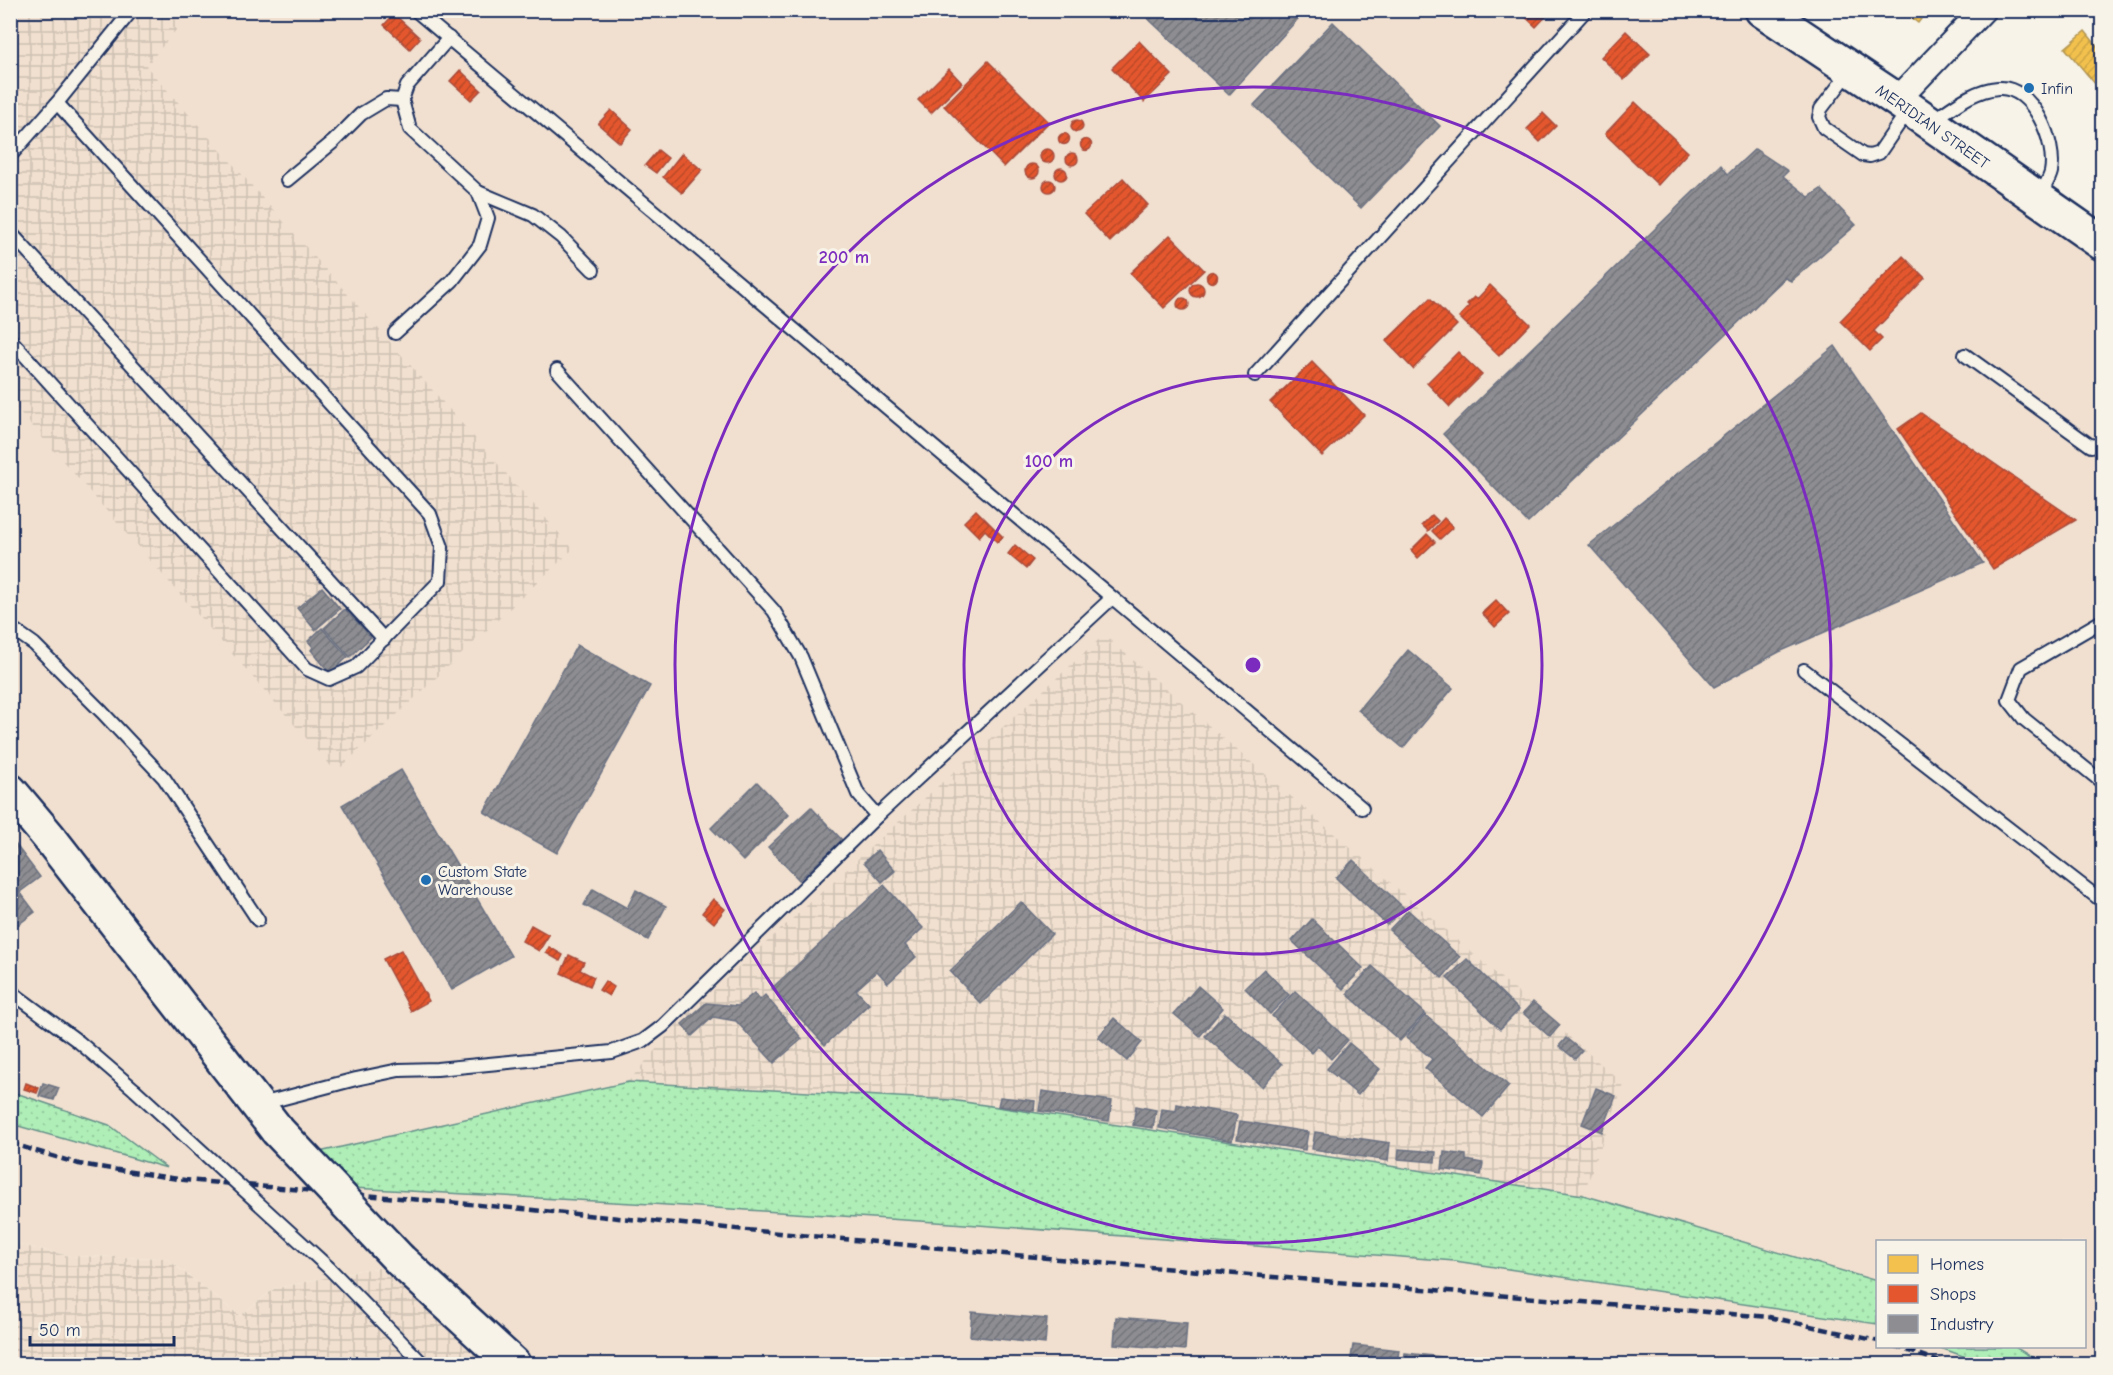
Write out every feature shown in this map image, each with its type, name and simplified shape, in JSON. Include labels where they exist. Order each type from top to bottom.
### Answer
[{"type":"main road","name":"MERIDIAN STREET","points":[[1762,10],[1912,110],[2103,243]]},
{"type":"main road","points":[[10,790],[277,1130],[400,1260],[513,1365]]},
{"type":"street","points":[[1912,110],[1983,10]]},
{"type":"lane","points":[[10,156],[57,103],[132,10]]},
{"type":"lane","points":[[415,10],[1362,808]]},
{"type":"lane","points":[[1255,375],[1586,10]]},
{"type":"lane","points":[[449,38],[407,86],[402,100],[410,129],[478,192],[533,214],[561,237],[593,270]]},
{"type":"lane","points":[[1851,70],[1821,109],[1819,117],[1824,128],[1863,155],[1869,156],[1879,153],[1912,110],[2000,88],[2014,90],[2031,106],[2044,123],[2050,144],[2051,172],[2038,198]]},
{"type":"lane","points":[[287,180],[333,142],[361,114],[386,99],[402,100]]},
{"type":"lane","points":[[10,339],[307,669],[329,679],[356,667],[440,581],[442,547],[430,514],[57,103]]},
{"type":"lane","points":[[395,333],[452,281],[480,245],[488,218],[478,192]]},
{"type":"lane","points":[[10,232],[384,639]]},
{"type":"lane","points":[[1965,356],[2091,446],[2103,444]]},
{"type":"lane","points":[[557,370],[774,611],[801,657],[858,794],[877,816]]},
{"type":"lane","points":[[256,1105],[399,1070],[437,1069],[612,1052],[643,1041],[663,1026],[877,816],[1112,598]]},
{"type":"lane","points":[[2103,621],[2021,668],[2009,699],[2024,719],[2103,782]]},
{"type":"lane","points":[[10,627],[34,644],[164,778],[258,920]]},
{"type":"lane","points":[[1803,670],[2103,901]]},
{"type":"lane","points":[[10,991],[79,1042],[135,1090],[329,1268],[423,1365]]},
{"type":"shaded area","points":[[10,11],[192,11],[146,66],[573,549],[336,772],[11,402]]},
{"type":"shaded area","points":[[11,11],[1772,11],[2102,239],[2102,1364],[530,1364],[417,1264],[360,1270],[274,1289],[240,1316],[166,1258],[70,1256],[11,1243]]},
{"type":"shaded area","points":[[1104,635],[1624,1084],[1583,1195],[951,1100],[628,1082],[681,1020]]},
{"type":"shaded area","points":[[11,1243],[70,1256],[166,1258],[240,1316],[274,1289],[360,1270],[417,1264],[530,1364],[11,1364]]},
{"type":"green space","points":[[628,1082],[951,1100],[1583,1195],[1876,1281],[1876,1324],[1455,1261],[951,1223],[352,1188],[315,1153]]},
{"type":"green space","points":[[10,1091],[109,1125],[167,1168],[11,1124]]},
{"type":"green space","points":[[1941,1348],[2017,1348],[2043,1364],[1985,1364]]},
{"type":"building: Homes","points":[[1901,10],[1928,10],[1918,23]]},
{"type":"building: Homes","points":[[2085,31],[2102,52],[2102,79],[2096,85],[2065,48]]},
{"type":"building: Shops","points":[[1518,10],[1552,10],[1536,27]]},
{"type":"building: Shops","points":[[394,14],[420,38],[410,49],[384,25]]},
{"type":"building: Shops","points":[[1626,31],[1650,54],[1624,80],[1601,57]]},
{"type":"building: Shops","points":[[1139,41],[1172,75],[1144,102],[1112,68]]},
{"type":"building: Shops","points":[[988,61],[1049,122],[1004,167],[944,106]]},
{"type":"building: Shops","points":[[949,69],[962,83],[931,113],[918,100]]},
{"type":"building: Shops","points":[[460,70],[481,90],[471,100],[450,81]]},
{"type":"building: Shops","points":[[1635,102],[1688,152],[1658,185],[1605,134]]},
{"type":"building: Shops","points":[[611,110],[632,129],[620,143],[598,124]]},
{"type":"building: Shops","points":[[1543,113],[1556,126],[1540,142],[1527,129]]},
{"type":"building: Shops","points":[[1079,120],[1083,126],[1079,132],[1075,132],[1071,124]]},
{"type":"building: Shops","points":[[1064,133],[1070,139],[1064,145],[1058,139]]},
{"type":"building: Shops","points":[[1086,140],[1090,141],[1090,149],[1086,150],[1082,149],[1081,145],[1082,141]]},
{"type":"building: Shops","points":[[1044,149],[1050,149],[1054,156],[1050,163],[1044,163],[1040,159],[1040,153]]},
{"type":"building: Shops","points":[[658,150],[668,158],[656,173],[645,165]]},
{"type":"building: Shops","points":[[682,153],[702,170],[682,193],[663,177]]},
{"type":"building: Shops","points":[[1072,153],[1078,159],[1072,165],[1066,159]]},
{"type":"building: Shops","points":[[1029,164],[1035,164],[1039,171],[1035,178],[1029,178],[1025,174],[1025,168]]},
{"type":"building: Shops","points":[[1061,168],[1067,174],[1061,180],[1055,174]]},
{"type":"building: Shops","points":[[1123,178],[1148,205],[1110,242],[1084,214]]},
{"type":"building: Shops","points":[[1051,180],[1055,186],[1051,192],[1047,192],[1043,184]]},
{"type":"building: Shops","points":[[1170,235],[1204,270],[1164,308],[1130,273]]},
{"type":"building: Shops","points":[[1903,256],[1925,278],[1874,331],[1882,339],[1870,351],[1840,321]]},
{"type":"building: Shops","points":[[1212,271],[1218,277],[1212,283],[1206,277]]},
{"type":"building: Shops","points":[[1197,283],[1202,285],[1204,290],[1202,295],[1197,297],[1192,295],[1190,290],[1192,285]]},
{"type":"building: Shops","points":[[1490,285],[1530,324],[1499,356],[1459,317],[1469,306],[1467,304],[1474,297],[1477,299]]},
{"type":"building: Shops","points":[[1185,298],[1189,304],[1185,310],[1181,310],[1177,302]]},
{"type":"building: Shops","points":[[1430,298],[1457,325],[1413,369],[1386,341]]},
{"type":"building: Shops","points":[[1458,352],[1482,375],[1450,407],[1427,383]]},
{"type":"building: Shops","points":[[1312,362],[1364,415],[1322,456],[1270,402]]},
{"type":"building: Shops","points":[[1921,413],[2076,520],[1993,569],[1898,429]]},
{"type":"building: Shops","points":[[976,510],[1003,537],[997,542],[985,530],[979,537],[964,522]]},
{"type":"building: Shops","points":[[1432,515],[1438,521],[1428,531],[1422,525]]},
{"type":"building: Shops","points":[[1444,518],[1453,527],[1440,539],[1432,531]]},
{"type":"building: Shops","points":[[1427,534],[1435,542],[1418,558],[1411,550]]},
{"type":"building: Shops","points":[[1015,545],[1033,560],[1026,569],[1008,554]]},
{"type":"building: Shops","points":[[1496,600],[1509,614],[1495,627],[1482,613]]},
{"type":"building: Shops","points":[[713,899],[725,909],[714,923],[702,913]]},
{"type":"building: Shops","points":[[531,925],[549,935],[539,951],[522,941]]},
{"type":"building: Shops","points":[[549,947],[563,955],[560,961],[546,953]]},
{"type":"building: Shops","points":[[401,950],[429,1001],[411,1011],[383,959]]},
{"type":"building: Shops","points":[[569,955],[584,962],[580,970],[594,977],[590,986],[561,973]]},
{"type":"building: Shops","points":[[605,981],[614,987],[609,996],[599,990]]},
{"type":"building: Shops","points":[[26,1083],[39,1088],[37,1093],[24,1089]]},
{"type":"building: Industry","points":[[1139,10],[1306,10],[1229,95]]},
{"type":"building: Industry","points":[[1333,22],[1440,126],[1361,208],[1254,105]]},
{"type":"building: Industry","points":[[1755,149],[1788,171],[1783,176],[1809,197],[1821,189],[1856,225],[1791,281],[1785,278],[1528,523],[1443,434],[1721,165],[1728,174]]},
{"type":"building: Industry","points":[[1835,346],[1983,563],[1779,652],[1714,687],[1589,545]]},
{"type":"building: Industry","points":[[322,587],[340,609],[315,630],[297,608]]},
{"type":"building: Industry","points":[[345,609],[371,637],[350,657],[324,628]]},
{"type":"building: Industry","points":[[322,628],[348,657],[330,673],[311,650],[313,647],[308,641]]},
{"type":"building: Industry","points":[[577,645],[650,686],[557,853],[484,812]]},
{"type":"building: Industry","points":[[1408,650],[1453,688],[1403,748],[1358,710]]},
{"type":"building: Industry","name":"Custom State Warehouse","points":[[401,770],[511,956],[452,990],[342,805]]},
{"type":"building: Industry","points":[[757,782],[789,815],[743,861],[711,828]]},
{"type":"building: Industry","points":[[811,807],[842,840],[799,880],[768,847]]},
{"type":"building: Industry","points":[[10,837],[40,877],[20,892],[35,912],[11,930]]},
{"type":"building: Industry","points":[[877,850],[895,871],[882,882],[864,862]]},
{"type":"building: Industry","points":[[1353,860],[1404,908],[1387,925],[1336,878]]},
{"type":"building: Industry","points":[[884,885],[923,928],[905,945],[916,957],[888,983],[877,971],[856,990],[869,1004],[825,1045],[772,988]]},
{"type":"building: Industry","points":[[593,889],[627,908],[636,890],[666,906],[648,940],[584,905]]},
{"type":"building: Industry","points":[[1021,902],[1052,934],[981,1004],[950,971]]},
{"type":"building: Industry","points":[[1408,910],[1460,957],[1442,978],[1389,930]]},
{"type":"building: Industry","points":[[1312,919],[1363,968],[1343,989],[1292,941]]},
{"type":"building: Industry","points":[[1467,959],[1519,1010],[1500,1029],[1447,978]]},
{"type":"building: Industry","points":[[1372,966],[1425,1013],[1400,1041],[1347,994]]},
{"type":"building: Industry","points":[[1264,969],[1289,995],[1270,1014],[1245,988]]},
{"type":"building: Industry","points":[[1198,986],[1223,1008],[1200,1036],[1174,1014]]},
{"type":"building: Industry","points":[[1295,991],[1348,1040],[1331,1059],[1318,1046],[1312,1053],[1272,1016]]},
{"type":"building: Industry","points":[[754,993],[760,1000],[765,995],[802,1039],[774,1063],[736,1021],[713,1017],[692,1036],[682,1024],[706,1003],[738,1006]]},
{"type":"building: Industry","points":[[1533,1002],[1560,1025],[1550,1037],[1523,1013]]},
{"type":"building: Industry","points":[[1225,1013],[1282,1064],[1262,1087],[1205,1036]]},
{"type":"building: Industry","points":[[1425,1015],[1509,1086],[1483,1117],[1425,1068],[1432,1059],[1406,1037]]},
{"type":"building: Industry","points":[[1114,1018],[1142,1042],[1127,1061],[1098,1037]]},
{"type":"building: Industry","points":[[1566,1038],[1582,1051],[1575,1059],[1559,1046]]},
{"type":"building: Industry","points":[[1349,1043],[1380,1069],[1358,1095],[1327,1069]]},
{"type":"building: Industry","points":[[43,1083],[59,1088],[54,1100],[39,1096]]},
{"type":"building: Industry","points":[[1596,1088],[1616,1096],[1602,1132],[1582,1124]]},
{"type":"building: Industry","points":[[1042,1091],[1112,1101],[1109,1121],[1039,1111]]},
{"type":"building: Industry","points":[[1000,1097],[1035,1101],[1034,1111],[998,1106]]},
{"type":"building: Industry","points":[[1177,1104],[1237,1115],[1232,1141],[1159,1128],[1162,1109],[1176,1111]]},
{"type":"building: Industry","points":[[1136,1106],[1156,1110],[1153,1128],[1133,1125]]},
{"type":"building: Industry","points":[[1240,1121],[1308,1132],[1305,1150],[1237,1139]]},
{"type":"building: Industry","points":[[1315,1132],[1390,1143],[1388,1161],[1312,1149]]},
{"type":"building: Industry","points":[[1399,1149],[1436,1152],[1435,1162],[1398,1159]]},
{"type":"building: Industry","points":[[1444,1152],[1466,1155],[1466,1160],[1483,1163],[1481,1175],[1442,1169]]},
{"type":"building: Industry","points":[[972,1312],[1047,1319],[1045,1344],[970,1336]]},
{"type":"building: Industry","points":[[1116,1317],[1187,1323],[1185,1350],[1114,1344]]},
{"type":"building: Industry","points":[[1353,1345],[1399,1350],[1397,1364],[1350,1364]]},
{"type":"building: Industry","points":[[1405,1353],[1452,1358],[1451,1364],[1403,1364]]},
{"type":"railway","points":[[10,1143],[79,1164],[185,1180],[1101,1263],[1769,1317],[1876,1341]]},
{"type":"railway","points":[[1900,1348],[1947,1364]]},
{"type":"place","name":"Infin","points":[[2029,88]]},
{"type":"place","name":"Custom State Warehouse","points":[[426,880]]}]
